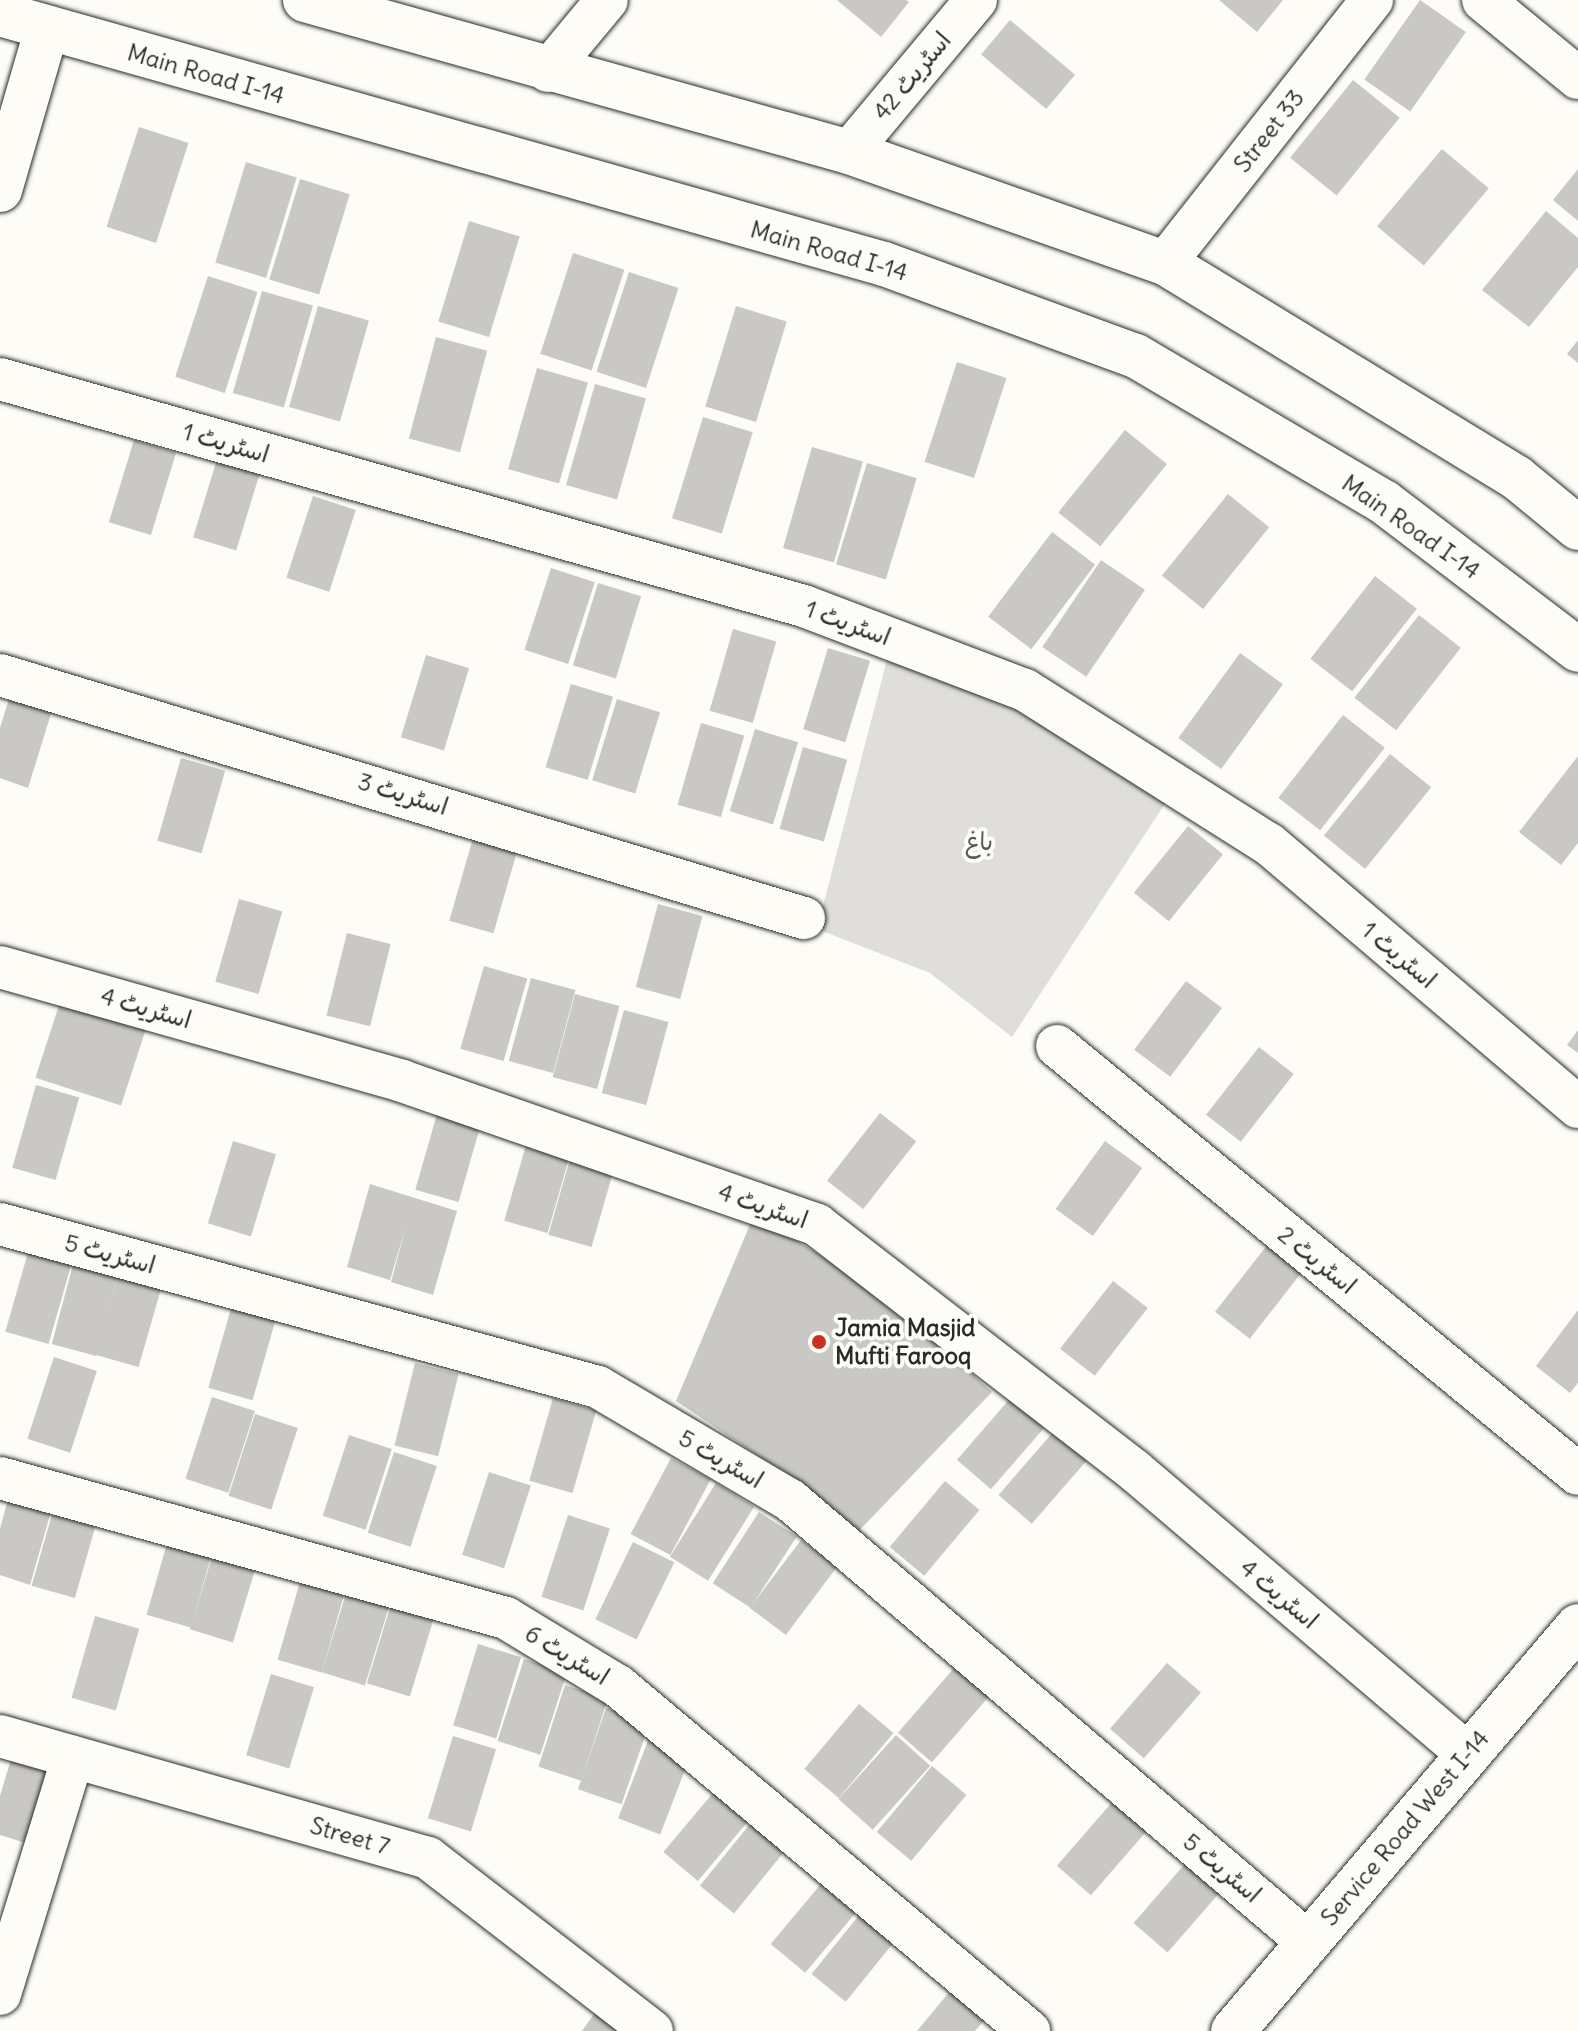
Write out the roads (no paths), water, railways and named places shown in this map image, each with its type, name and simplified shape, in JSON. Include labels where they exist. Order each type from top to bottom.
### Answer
[{"type":"main road","points":[[305,0],[548,71],[849,152],[1165,263],[1504,470],[1578,528]]},
{"type":"main road","points":[[0,190],[16,15]]},
{"type":"main road","name":"Main Road I-14","points":[[16,15],[884,264],[1136,356],[1384,502],[1578,650]]},
{"type":"main road","name":"Service Road West I-14","points":[[1233,2031],[1578,1626]]},
{"type":"street","points":[[548,71],[607,0]]},
{"type":"street","name":"اسٹریٹ 42","points":[[849,152],[976,0]]},
{"type":"street","name":"Street 33","points":[[1165,263],[1372,0]]},
{"type":"street","points":[[1483,0],[1578,78]]},
{"type":"street","name":"اسٹریٹ 1","points":[[0,379],[804,606],[1025,690],[1269,844],[1578,1107]]},
{"type":"street","name":"اسٹریٹ 3","points":[[0,675],[804,918]]},
{"type":"street","name":"اسٹریٹ 4","points":[[0,967],[402,1081],[817,1225],[1134,1470],[1468,1754]]},
{"type":"street","name":"اسٹریٹ 2","points":[[1057,1046],[1578,1474]]},
{"type":"street","name":"اسٹریٹ 5","points":[[0,1224],[598,1387],[790,1500],[1309,1943]]},
{"type":"street","name":"اسٹریٹ 6","points":[[0,1478],[506,1618],[618,1686],[1029,2031]]},
{"type":"street","name":"Street 7","points":[[0,1736],[428,1858],[652,2031]]},
{"type":"street","points":[[0,1994],[73,1757]]},
{"type":"place","name":"Jamia Masjid Mufti Farooq","points":[[819,1342]]},
{"type":"park label","name":"باغ","points":[[979,842]]}]
